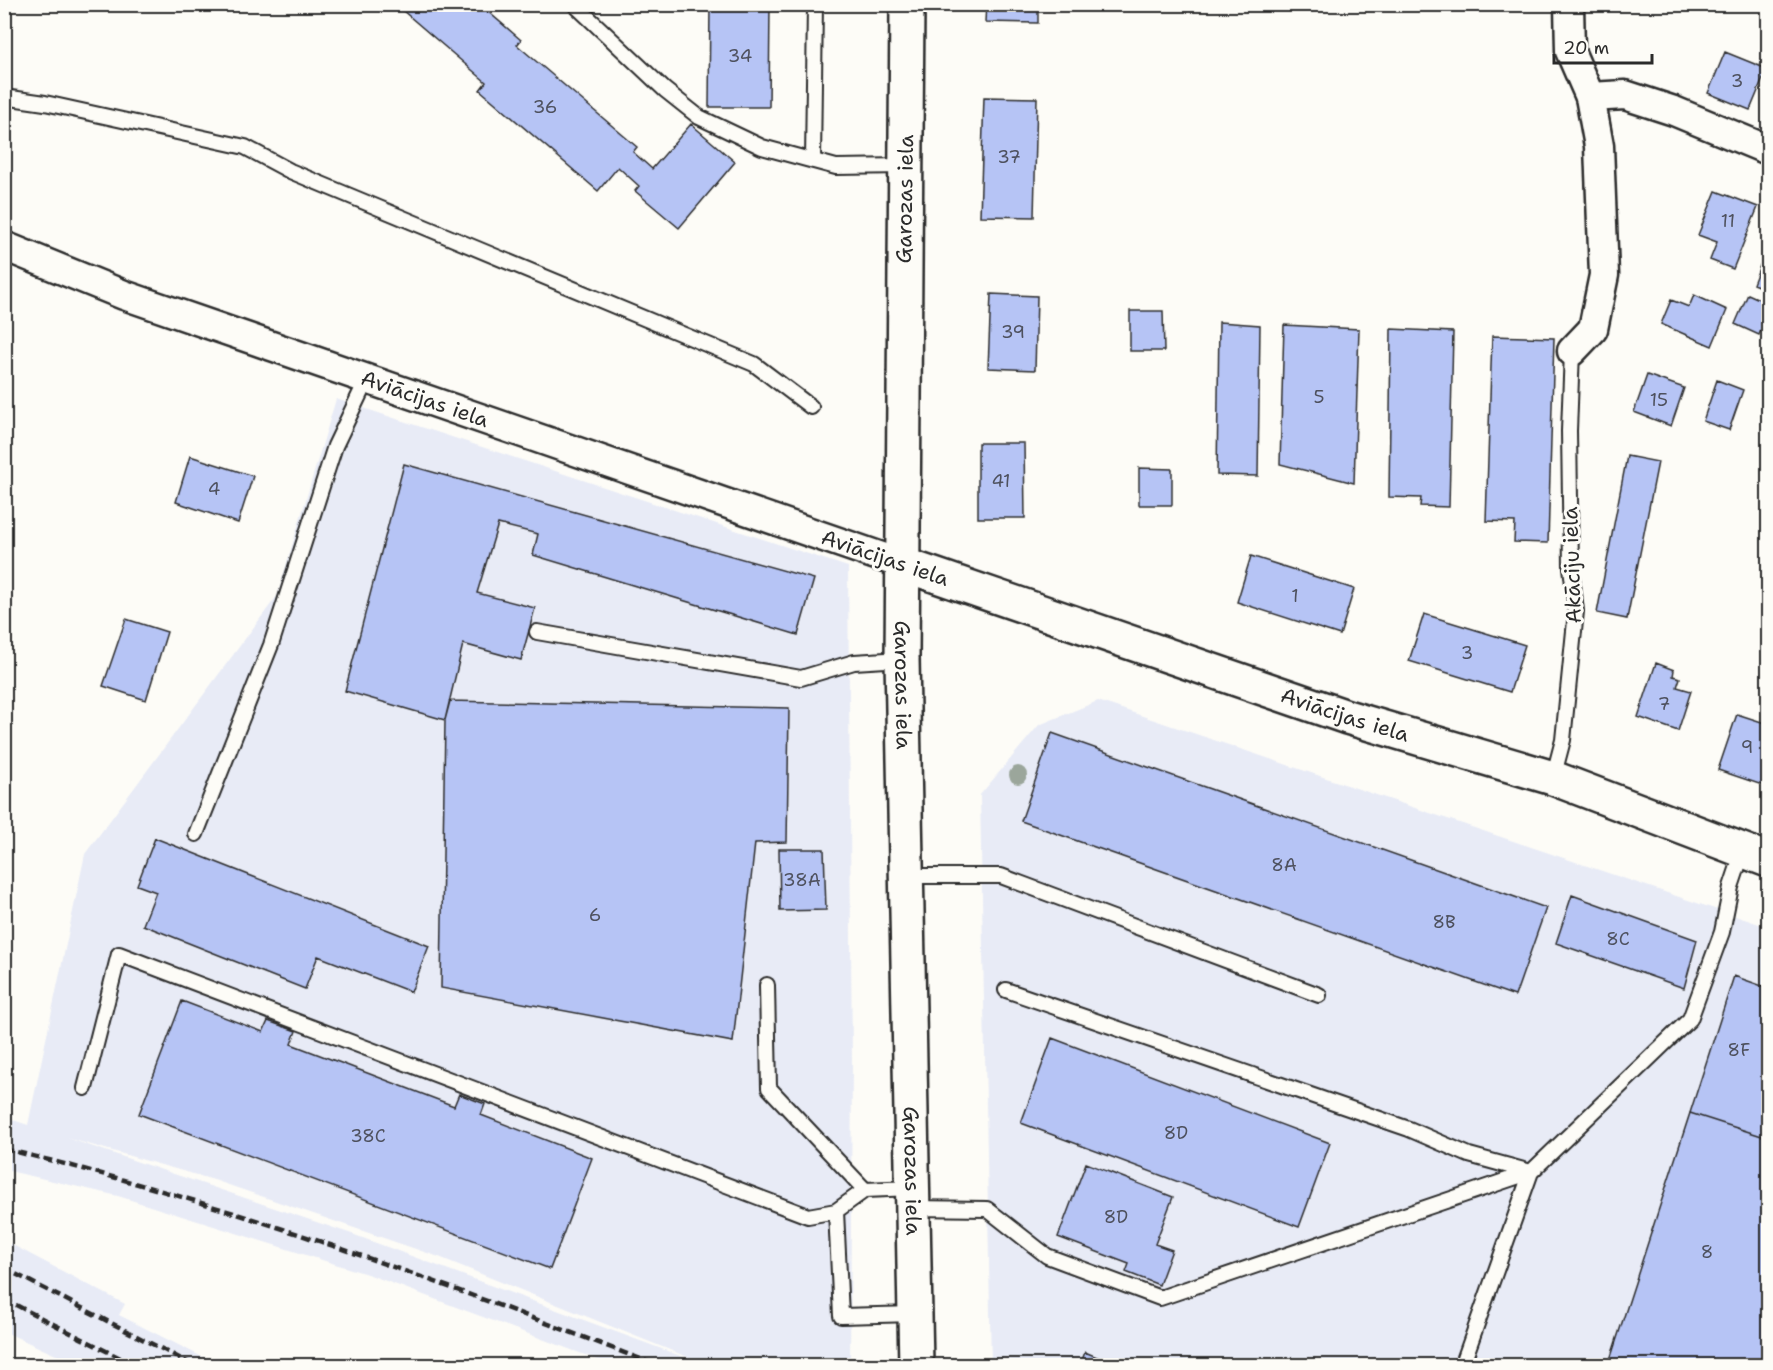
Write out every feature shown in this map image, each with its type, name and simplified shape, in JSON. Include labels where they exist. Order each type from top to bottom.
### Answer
[{"type":"main road","name":"Garozas iela","points":[[907,4],[902,659],[916,1365]]},
{"type":"main road","name":"Aviācijas iela","points":[[902,564],[1347,717],[1552,778],[1756,855]]},
{"type":"street","points":[[1569,4],[1570,51],[1590,97],[1599,146],[1604,275],[1593,329],[1572,351]]},
{"type":"street","points":[[1590,97],[1625,95],[1674,111],[1768,150]]},
{"type":"street","name":"Aviācijas iela","points":[[4,246],[124,295],[902,564]]},
{"type":"lane","points":[[574,4],[665,90],[699,117],[762,147],[836,167],[905,166]]},
{"type":"lane","points":[[813,161],[815,4]]},
{"type":"lane","points":[[4,97],[45,103],[245,147],[308,179],[754,364],[811,407]]},
{"type":"lane","name":"Akāciju iela","points":[[1552,778],[1563,740],[1576,611],[1571,567],[1569,431],[1572,351]]},
{"type":"lane","points":[[196,834],[271,645],[335,446],[367,380]]},
{"type":"lane","points":[[537,632],[801,678],[854,662],[902,659]]},
{"type":"lane","points":[[767,985],[769,1088],[865,1190],[987,1209],[1047,1256],[1160,1298],[1531,1172],[1690,1019],[1722,932],[1731,887],[1756,855]]},
{"type":"lane","points":[[906,876],[1000,876],[1319,995]]},
{"type":"lane","points":[[85,1088],[119,954],[808,1216],[836,1211],[865,1190]]},
{"type":"lane","points":[[1006,990],[1409,1129],[1469,1155],[1531,1172]]},
{"type":"lane","points":[[1462,1365],[1531,1172]]},
{"type":"lane","points":[[836,1211],[841,1316],[914,1314]]},
{"type":"shaded area","points":[[336,399],[848,567],[852,1063],[850,1365],[707,1365],[439,1257],[214,1180],[67,1138],[352,1234],[705,1365],[612,1365],[370,1275],[118,1196],[5,1170],[4,1117],[28,1125],[85,854],[277,596]]},
{"type":"shaded area","points":[[1098,701],[1768,927],[1768,1365],[991,1365],[980,795],[1039,725]]},
{"type":"shaded area","points":[[5,1241],[125,1304],[119,1315],[218,1365],[78,1365],[5,1332]]},
{"type":"building","points":[[395,4],[479,4],[521,40],[517,45],[637,147],[633,152],[652,169],[691,124],[735,162],[679,228],[635,191],[639,186],[618,167],[598,191],[480,90],[486,82]]},
{"type":"building","points":[[710,4],[770,4],[769,107],[709,107]]},
{"type":"building","points":[[986,4],[1038,4],[1038,23],[985,22]]},
{"type":"building","points":[[1725,52],[1767,69],[1750,110],[1708,93]]},
{"type":"building","points":[[984,97],[1037,98],[1034,217],[980,216]]},
{"type":"building","points":[[1716,191],[1758,207],[1733,269],[1710,260],[1717,242],[1698,235]]},
{"type":"building","points":[[1764,255],[1768,257],[1768,290],[1753,284]]},
{"type":"building","points":[[991,294],[1037,296],[1035,370],[988,368]]},
{"type":"building","points":[[1748,294],[1768,303],[1768,313],[1759,335],[1735,324]]},
{"type":"building","points":[[1694,295],[1727,310],[1712,346],[1661,324],[1671,300],[1689,307]]},
{"type":"building","points":[[1130,311],[1163,311],[1164,351],[1130,351]]},
{"type":"building","points":[[1219,322],[1260,325],[1258,476],[1217,475]]},
{"type":"building","points":[[1284,325],[1359,329],[1354,483],[1280,464]]},
{"type":"building","points":[[1391,329],[1453,332],[1449,507],[1420,506],[1421,498],[1389,497]]},
{"type":"building","points":[[1492,336],[1554,338],[1548,543],[1514,542],[1515,522],[1486,521]]},
{"type":"building","points":[[1647,375],[1684,388],[1671,426],[1634,412]]},
{"type":"building","points":[[1717,380],[1743,390],[1729,430],[1703,421]]},
{"type":"building","points":[[978,443],[1024,443],[1025,518],[978,518]]},
{"type":"building","points":[[190,456],[253,476],[238,523],[176,502]]},
{"type":"building","points":[[1627,456],[1658,462],[1627,619],[1597,613]]},
{"type":"building","points":[[404,464],[814,579],[798,635],[533,555],[538,534],[498,524],[477,593],[535,608],[521,660],[463,644],[445,720],[345,691]]},
{"type":"building","points":[[1139,468],[1172,469],[1172,505],[1139,505]]},
{"type":"building","points":[[1251,556],[1354,589],[1340,635],[1237,602]]},
{"type":"building","points":[[1424,614],[1525,645],[1510,692],[1409,661]]},
{"type":"building","points":[[126,619],[167,632],[146,700],[103,686]]},
{"type":"building","points":[[1656,663],[1674,670],[1673,676],[1680,678],[1677,687],[1691,691],[1678,731],[1638,717]]},
{"type":"building","points":[[450,701],[789,708],[787,842],[755,843],[733,1042],[441,988],[445,720]]},
{"type":"building","points":[[1737,714],[1768,724],[1768,787],[1718,770]]},
{"type":"building","points":[[1052,733],[1546,908],[1515,996],[1021,821]]},
{"type":"building","points":[[155,838],[429,946],[411,992],[318,956],[305,989],[143,925],[156,892],[137,885]]},
{"type":"building","points":[[779,849],[824,849],[826,910],[780,911]]},
{"type":"building","points":[[1572,895],[1697,940],[1684,988],[1556,943]]},
{"type":"building","points":[[1734,976],[1768,988],[1768,1138],[1690,1113]]},
{"type":"building","points":[[182,1001],[263,1032],[268,1021],[296,1031],[291,1044],[454,1106],[459,1094],[485,1104],[481,1115],[592,1158],[550,1269],[139,1114]]},
{"type":"building","points":[[1052,1038],[1330,1143],[1299,1227],[1021,1123]]},
{"type":"building","points":[[1690,1113],[1768,1138],[1768,1366],[1608,1366]]},
{"type":"building","points":[[1086,1163],[1173,1197],[1155,1244],[1172,1250],[1159,1285],[1126,1272],[1129,1264],[1058,1237]]},
{"type":"building","points":[[1085,1352],[1118,1366],[1080,1366]]},
{"type":"railway","points":[[4,1149],[88,1170],[253,1219],[417,1275],[659,1366]]},
{"type":"railway","points":[[4,1268],[195,1366]]},
{"type":"railway","points":[[4,1299],[136,1366]]}]
